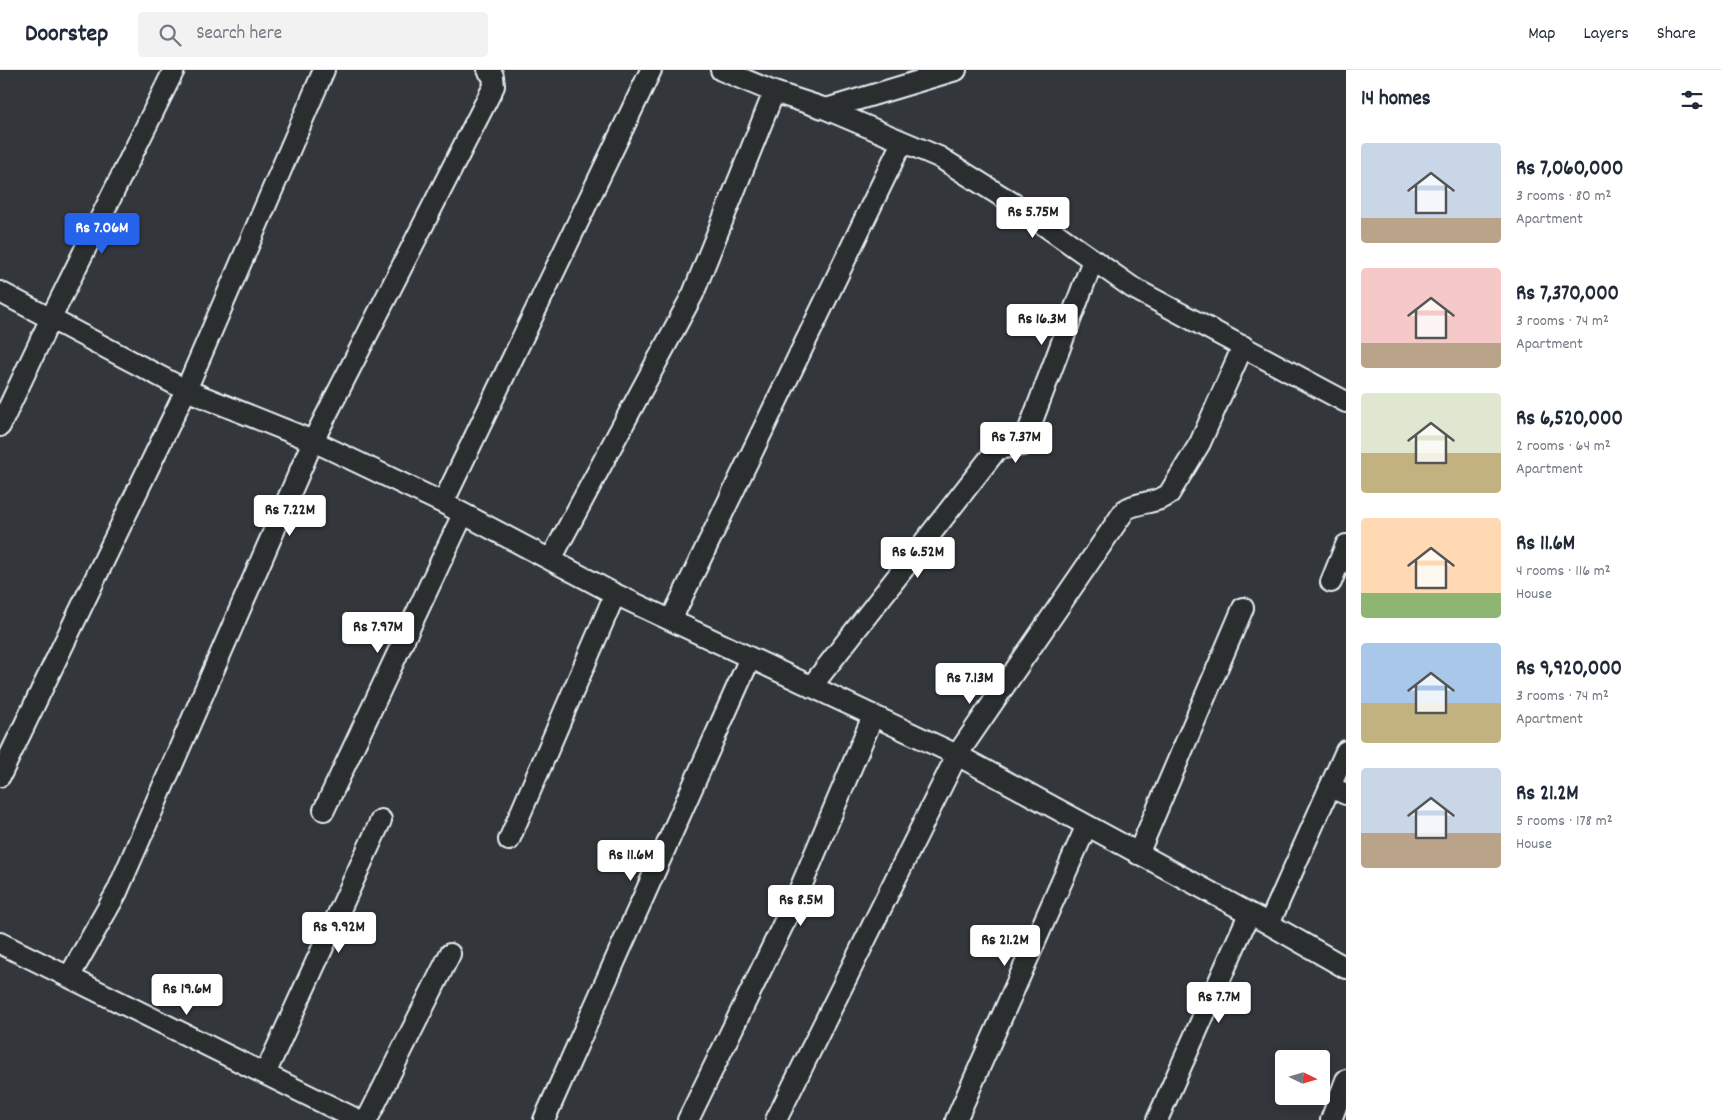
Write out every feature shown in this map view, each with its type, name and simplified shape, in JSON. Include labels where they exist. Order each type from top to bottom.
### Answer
[{"type":"street","points":[[0,426],[51,318],[174,70]]},
{"type":"street","points":[[0,776],[186,390],[324,70]]},
{"type":"street","points":[[69,977],[117,892],[313,441],[494,86],[493,76],[488,70]]},
{"type":"street","points":[[443,503],[651,70]]},
{"type":"street","points":[[721,70],[774,92],[826,109],[939,157],[1014,204],[1133,288],[1346,402]]},
{"type":"street","points":[[826,109],[956,70]]},
{"type":"street","points":[[551,559],[692,294],[774,92]]},
{"type":"street","points":[[671,620],[902,142]]},
{"type":"street","points":[[811,687],[997,449],[1022,444],[1093,260]]},
{"type":"street","points":[[0,292],[186,390],[313,441],[443,503],[615,594],[957,755],[1086,827],[1269,924],[1346,968]]},
{"type":"street","points":[[776,1120],[957,755],[1125,510],[1134,504],[1164,498],[1169,494],[1200,443],[1243,346]]},
{"type":"street","points":[[324,810],[463,514]]},
{"type":"street","points":[[1331,582],[1346,545]]},
{"type":"street","points":[[509,840],[615,594]]},
{"type":"street","points":[[1138,854],[1243,608]]},
{"type":"street","points":[[545,1119],[750,658]]},
{"type":"street","points":[[688,1120],[797,896],[873,716]]},
{"type":"street","points":[[1269,924],[1338,791],[1346,750]]},
{"type":"street","points":[[265,1074],[381,820]]},
{"type":"street","points":[[956,1120],[1086,827]]},
{"type":"street","points":[[1157,1120],[1249,914]]},
{"type":"street","points":[[0,943],[358,1120]]},
{"type":"street","points":[[367,1120],[450,954]]},
{"type":"street","points":[[1331,1120],[1346,1080]]}]
